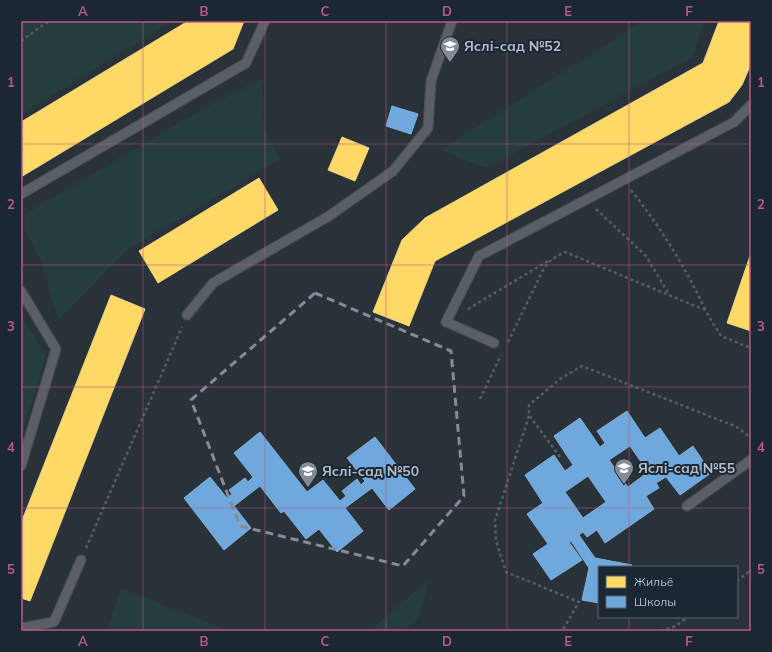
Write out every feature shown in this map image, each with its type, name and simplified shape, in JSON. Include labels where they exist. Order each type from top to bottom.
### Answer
[{"type":"lane","points":[[21,194],[246,63],[265,21]]},
{"type":"lane","points":[[187,316],[213,283],[329,216],[393,171],[428,128],[431,81],[452,21]]},
{"type":"lane","points":[[494,343],[446,322],[479,256],[734,122],[751,105]]},
{"type":"lane","points":[[21,290],[56,349],[21,466]]},
{"type":"lane","points":[[688,506],[751,460]]},
{"type":"lane","points":[[21,628],[54,622],[81,560]]},
{"type":"path","points":[[21,41],[49,21]]},
{"type":"path","points":[[623,180],[650,214],[684,267],[705,310],[721,336],[751,348]]},
{"type":"path","points":[[585,200],[646,256],[671,296]]},
{"type":"path","points":[[465,311],[565,252],[705,310]]},
{"type":"path","points":[[505,347],[544,268],[551,260]]},
{"type":"path","points":[[81,560],[187,316]]},
{"type":"path","points":[[480,399],[502,354]]},
{"type":"path","points":[[562,631],[579,602],[506,572],[496,541],[496,520],[529,416],[529,405],[560,379],[582,366],[736,427],[751,438]]},
{"type":"path","points":[[529,416],[560,457]]},
{"type":"path","points":[[738,579],[751,570]]},
{"type":"path","points":[[661,631],[676,626],[687,618]]},
{"type":"highlighted area","points":[[315,293],[451,351],[464,496],[403,566],[240,526],[191,400]]},
{"type":"green space","points":[[21,21],[173,21],[21,114]]},
{"type":"green space","points":[[644,21],[704,21],[693,57],[486,168],[440,150]]},
{"type":"green space","points":[[262,79],[264,128],[280,159],[128,249],[58,320],[41,261],[25,230],[25,214],[211,104]]},
{"type":"green space","points":[[21,315],[46,355],[21,438]]},
{"type":"green space","points":[[429,580],[419,617],[403,631],[369,631]]},
{"type":"green space","points":[[121,588],[230,631],[107,631]]},
{"type":"building: Жильё","points":[[188,21],[244,21],[233,49],[21,177],[21,122]]},
{"type":"building: Жильё","points":[[719,21],[751,21],[751,64],[742,85],[729,102],[435,261],[409,326],[373,312],[402,240],[425,218],[703,63]]},
{"type":"building: Жильё","points":[[342,137],[369,148],[355,181],[328,170]]},
{"type":"building: Жильё","points":[[259,178],[278,210],[158,283],[139,251]]},
{"type":"building: Жильё","points":[[751,253],[751,331],[727,323]]},
{"type":"building: Жильё","points":[[111,295],[145,309],[30,601],[21,598],[21,523]]},
{"type":"building: Школы","points":[[392,106],[418,114],[411,134],[386,126]]},
{"type":"building: Школы","points":[[627,411],[645,438],[660,428],[679,456],[693,446],[711,473],[680,495],[666,477],[656,483],[659,488],[646,496],[654,509],[605,543],[597,530],[587,537],[583,532],[579,535],[595,558],[632,565],[598,566],[598,603],[582,600],[589,568],[571,541],[569,542],[582,560],[551,580],[533,554],[548,544],[527,514],[543,503],[525,475],[554,455],[565,471],[573,465],[554,436],[580,418],[600,447],[605,443],[597,431]],"holes":[[[630,446],[648,472],[628,487],[609,460]],[[588,476],[606,502],[583,518],[565,492]]]},
{"type":"building: Школы","points":[[260,432],[307,492],[323,480],[340,501],[346,496],[342,491],[357,479],[361,485],[365,481],[347,458],[375,437],[415,489],[389,510],[372,488],[345,508],[363,531],[337,552],[319,529],[306,539],[284,511],[281,513],[260,486],[234,506],[251,528],[224,550],[184,498],[210,477],[227,498],[232,494],[229,490],[245,478],[248,482],[253,477],[234,453]]},
{"type":"place","name":"Яслі-сад №52","points":[[450,63]]},
{"type":"place","name":"Яслі-сад №55","points":[[624,485]]},
{"type":"place","name":"Яслі-сад №50","points":[[308,488]]}]
